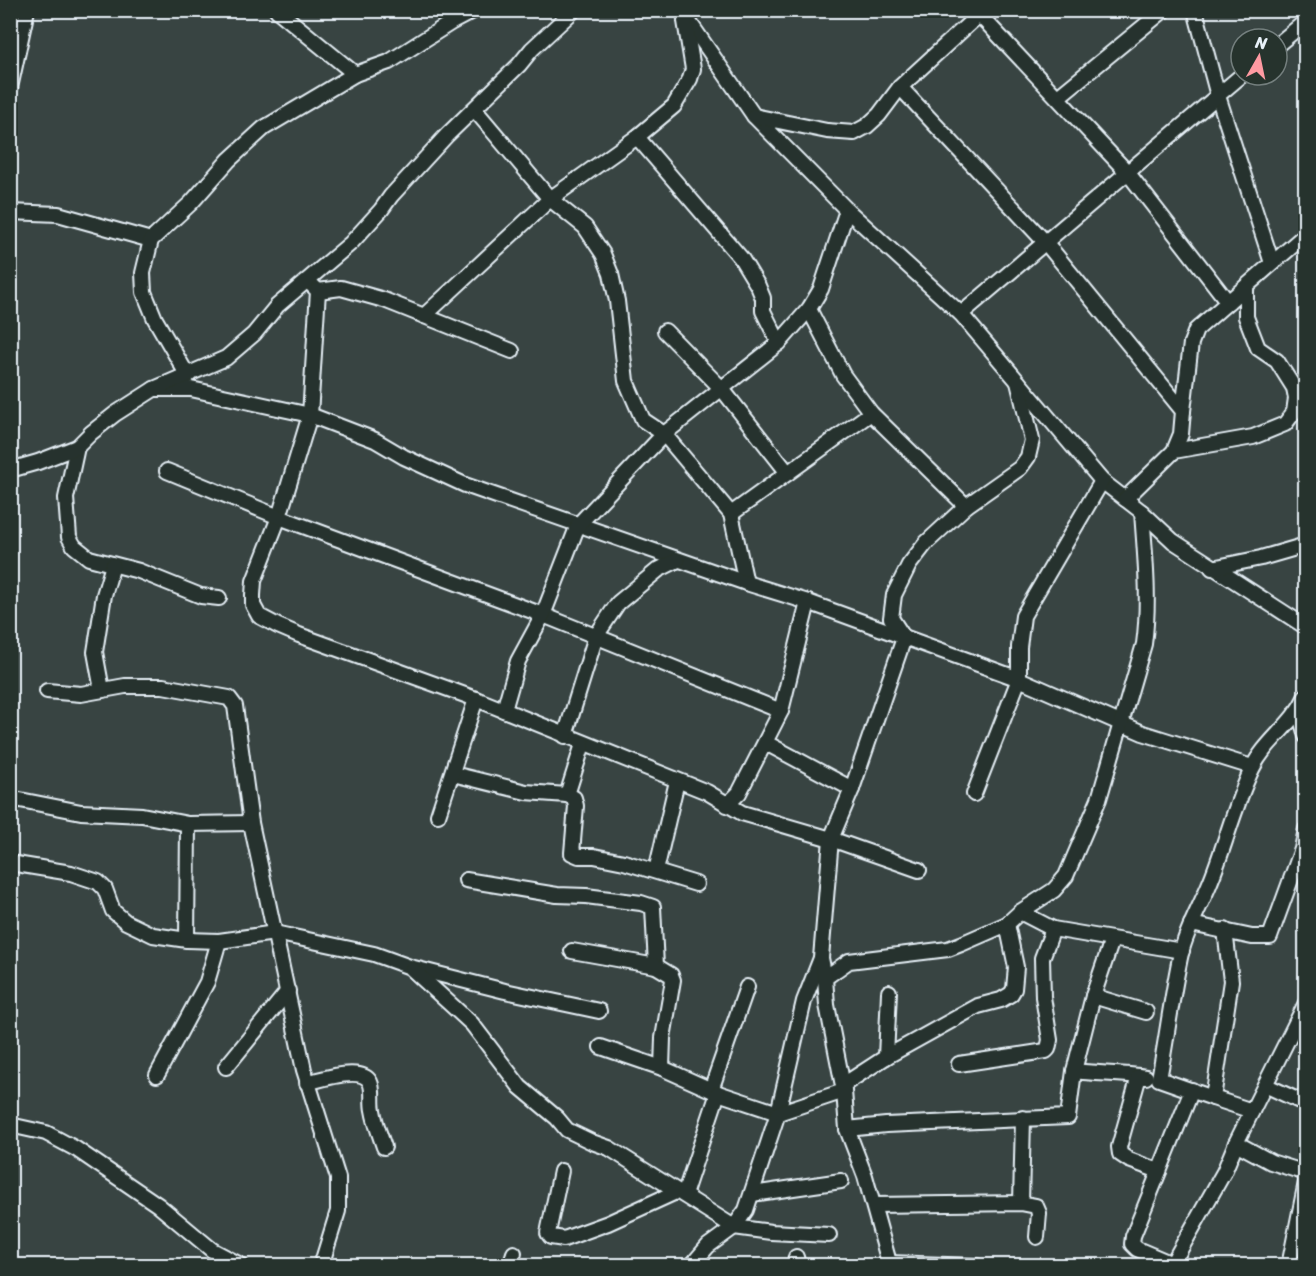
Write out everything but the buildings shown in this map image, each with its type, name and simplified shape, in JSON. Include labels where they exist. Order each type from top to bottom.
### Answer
[{"type":"street","points":[[10,88],[27,10]]},
{"type":"street","points":[[277,10],[355,74]]},
{"type":"street","points":[[188,376],[155,319],[144,292],[143,273],[151,240],[191,202],[229,160],[264,128],[355,74],[389,62],[475,10]]},
{"type":"street","points":[[10,470],[77,447],[115,414],[154,389],[226,358],[254,334],[277,306],[313,286],[411,174],[532,49],[574,10]]},
{"type":"street","points":[[1058,97],[1164,10]]},
{"type":"street","points":[[1195,10],[1218,96],[1272,263]]},
{"type":"street","points":[[754,116],[827,131],[854,133],[879,116],[900,87],[979,12],[1128,173],[1228,302]]},
{"type":"street","points":[[682,13],[754,116],[847,210],[961,315],[1102,481],[1142,512],[1173,541],[1305,627]]},
{"type":"street","points":[[424,316],[550,199],[637,137],[674,106],[690,79],[693,60],[682,13]]},
{"type":"street","points":[[1289,35],[1305,21]]},
{"type":"street","points":[[961,315],[1229,86]]},
{"type":"street","points":[[900,87],[1046,243],[1183,411]]},
{"type":"street","points":[[475,110],[550,199],[585,227],[603,254],[611,274],[617,301],[626,381],[643,420],[664,434],[731,514],[746,583]]},
{"type":"street","points":[[637,137],[741,258],[761,292],[764,311],[779,343]]},
{"type":"street","points":[[504,710],[518,661],[543,615],[578,525],[664,434],[779,343],[809,309],[821,289],[847,210]]},
{"type":"street","points":[[10,212],[58,214],[151,240]]},
{"type":"street","points":[[1125,499],[1174,451],[1180,434],[1192,336],[1196,330],[1305,234]]},
{"type":"street","points":[[313,286],[341,288],[384,300],[512,351]]},
{"type":"street","points":[[313,286],[310,415],[279,517],[255,581],[253,605],[259,616],[299,635],[476,699],[706,792],[759,820],[831,839],[919,870]]},
{"type":"street","points":[[1174,451],[1253,437],[1300,416],[1294,388],[1277,361],[1258,348],[1246,317],[1246,286]]},
{"type":"street","points":[[809,309],[843,375],[871,413],[966,506]]},
{"type":"street","points":[[665,332],[722,389],[788,473]]},
{"type":"street","points":[[904,638],[891,618],[894,595],[909,566],[926,543],[966,506],[1020,468],[1028,457],[1032,440],[1018,382]]},
{"type":"street","points":[[154,389],[191,389],[310,415],[375,440],[404,457],[465,485],[808,603],[1019,679],[1143,733],[1252,767]]},
{"type":"street","points":[[731,514],[871,413]]},
{"type":"street","points":[[77,447],[66,498],[69,537],[74,546],[89,558],[139,572],[201,596],[219,598]]},
{"type":"street","points":[[167,471],[279,517],[543,615],[781,711]]},
{"type":"street","points":[[974,794],[1019,679],[1019,647],[1023,615],[1102,481]]},
{"type":"street","points":[[825,978],[849,961],[948,949],[1007,924],[1020,912],[1054,890],[1066,876],[1099,799],[1144,644],[1146,564],[1142,512]]},
{"type":"street","points":[[1212,568],[1261,558],[1305,544]]},
{"type":"street","points":[[565,736],[596,636],[618,603],[658,570],[678,560]]},
{"type":"street","points":[[102,690],[95,652],[104,595],[113,565]]},
{"type":"street","points":[[727,805],[739,793],[781,711],[808,603]]},
{"type":"street","points":[[904,638],[852,789],[831,839],[821,958],[827,1005],[843,1088],[847,1129],[866,1176],[889,1264],[976,1266]]},
{"type":"street","points":[[47,691],[81,694],[126,686],[163,686],[229,698],[235,706],[251,823],[307,1083],[338,1178],[338,1211],[321,1266]]},
{"type":"street","points":[[1160,1079],[1182,951],[1191,924],[1209,885],[1252,767],[1267,745],[1285,729],[1299,711],[1305,696]]},
{"type":"street","points":[[438,815],[476,699]]},
{"type":"street","points":[[1299,711],[1305,736]]},
{"type":"street","points":[[766,743],[852,789]]},
{"type":"street","points":[[567,795],[583,744]]},
{"type":"street","points":[[453,774],[526,792],[567,795],[574,798],[576,806],[572,853],[624,862],[696,884]]},
{"type":"street","points":[[656,871],[677,781]]},
{"type":"street","points":[[10,798],[81,812],[142,816],[188,824],[251,823]]},
{"type":"street","points":[[187,940],[188,824]]},
{"type":"street","points":[[1191,924],[1252,937],[1270,937],[1304,849],[1305,829]]},
{"type":"street","points":[[10,863],[71,873],[98,882],[105,889],[113,911],[126,922],[153,935],[187,940],[219,941],[275,933],[374,954],[410,967],[599,1011]]},
{"type":"street","points":[[466,879],[557,895],[586,896],[641,903],[653,907],[656,966]]},
{"type":"street","points":[[1020,912],[1053,929],[1182,951]]},
{"type":"street","points":[[601,1047],[662,1068],[714,1092],[778,1113],[843,1088],[886,1057],[978,1006],[1011,994],[1014,989],[1016,967],[1007,924]]},
{"type":"street","points":[[959,1064],[1048,1049],[1050,1040],[1043,997],[1042,958],[1053,929]]},
{"type":"street","points":[[1213,1098],[1231,981],[1225,930]]},
{"type":"street","points":[[847,1129],[1070,1116],[1074,1071],[1093,996],[1112,940]]},
{"type":"street","points":[[157,1075],[207,982],[219,941]]},
{"type":"street","points":[[572,951],[656,966],[671,975],[673,980],[663,1038],[662,1068]]},
{"type":"street","points":[[691,1266],[708,1246],[734,1227],[746,1210],[778,1113],[804,1000],[821,958]]},
{"type":"street","points":[[410,967],[472,1024],[520,1087],[557,1118],[567,1130],[609,1148],[734,1227],[771,1232],[829,1235]]},
{"type":"street","points":[[561,1171],[548,1233],[551,1237],[564,1239],[680,1193],[747,987]]},
{"type":"street","points":[[226,1067],[288,991]]},
{"type":"street","points":[[886,1057],[889,992]]},
{"type":"street","points":[[1093,996],[1146,1012]]},
{"type":"street","points":[[1192,1090],[1133,1236],[1132,1244],[1137,1249],[1173,1265],[1224,1172],[1305,1003]]},
{"type":"street","points":[[1074,1071],[1101,1075],[1125,1073],[1160,1079],[1252,1111]]},
{"type":"street","points":[[307,1083],[328,1076],[361,1074],[366,1078],[370,1083],[373,1110],[384,1147]]},
{"type":"street","points":[[1139,1076],[1119,1147],[1120,1154],[1129,1160],[1159,1171]]},
{"type":"street","points":[[1265,1085],[1305,1104]]},
{"type":"street","points":[[1021,1203],[1023,1118]]},
{"type":"street","points":[[10,1125],[46,1132],[76,1149],[158,1205],[212,1250],[242,1266]]},
{"type":"street","points":[[1236,1143],[1271,1162],[1305,1173]]},
{"type":"street","points":[[752,1194],[842,1181]]},
{"type":"street","points":[[1289,1266],[1305,1182]]},
{"type":"street","points":[[874,1205],[1021,1203],[1036,1206],[1039,1213],[1037,1237]]}]
